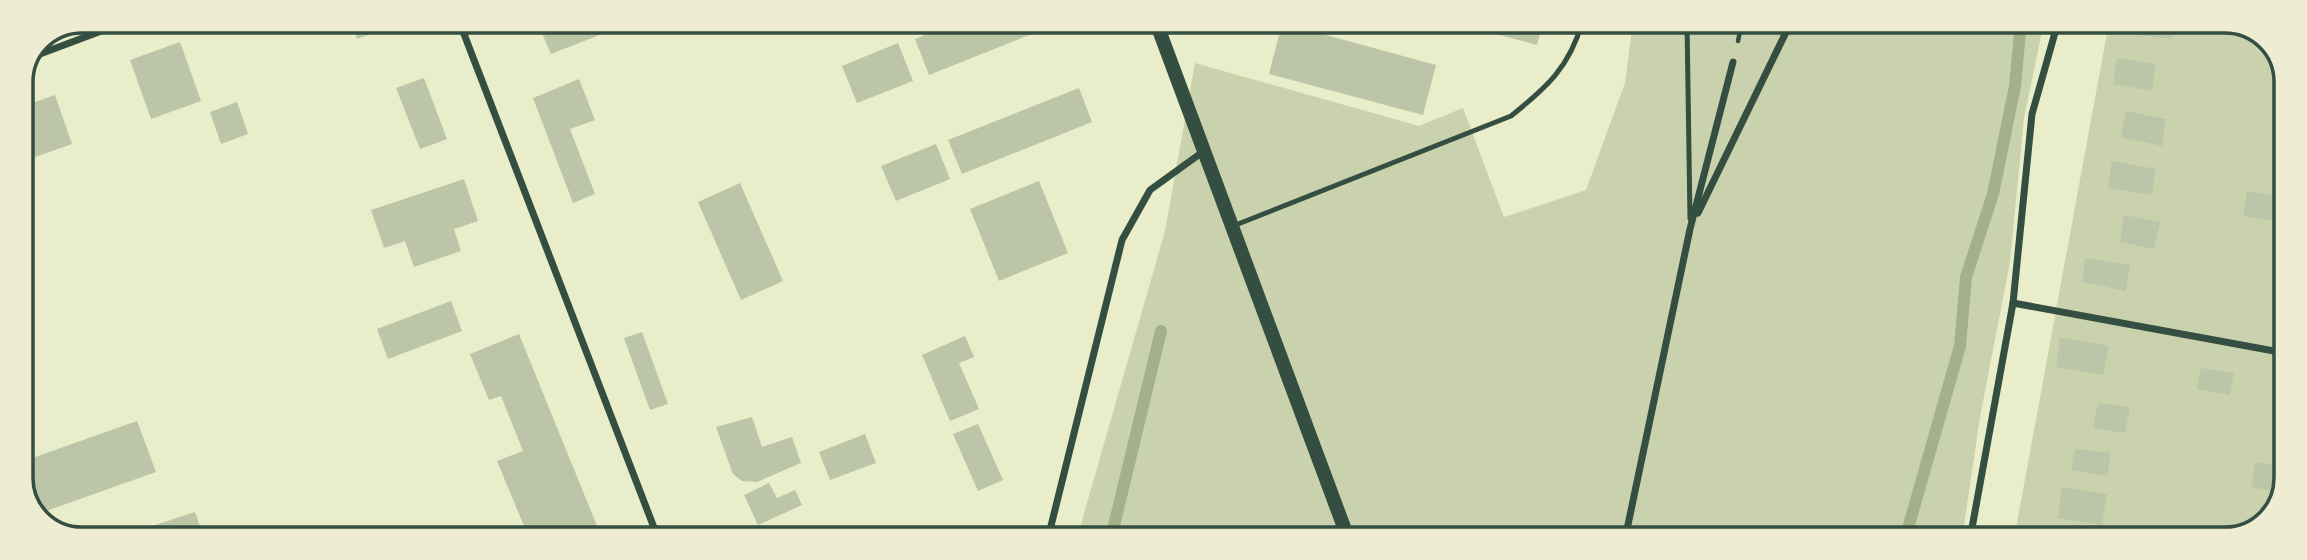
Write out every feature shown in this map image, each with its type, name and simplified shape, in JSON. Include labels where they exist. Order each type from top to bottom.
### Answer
[{"type":"main road","points":[[1160,33],[1345,527]]},
{"type":"street","points":[[44,52],[96,33]]},
{"type":"street","points":[[464,33],[655,527]]},
{"type":"street","points":[[1690,229],[1786,33]]},
{"type":"street","points":[[1972,527],[2013,303],[2032,114],[2055,33]]},
{"type":"street","points":[[1628,527],[1690,229],[1733,62]]},
{"type":"street","points":[[1051,527],[1122,240],[1150,190],[1204,151]]},
{"type":"street","points":[[2013,303],[2274,351]]},
{"type":"lane","points":[[1233,226],[1511,116],[1547,88],[1575,48],[1579,33]]},
{"type":"lane","points":[[1687,33],[1690,229]]},
{"type":"green space","points":[[1632,33],[2042,33],[2024,118],[2010,262],[1980,417],[1964,527],[1080,527],[1165,231],[1195,63],[1419,126],[1463,108],[1504,217],[1586,190],[1625,83]]},
{"type":"green space","points":[[2107,33],[2224,33],[2243,37],[2262,50],[2274,79],[2274,477],[2267,502],[2262,510],[2246,522],[2224,527],[2016,527]]},
{"type":"building","points":[[355,33],[374,33],[357,39]]},
{"type":"building","points":[[542,33],[602,34],[551,54]]},
{"type":"building","points":[[930,33],[1034,33],[929,75],[915,39]]},
{"type":"building","points":[[1279,33],[1319,33],[1436,65],[1423,115],[1269,74]]},
{"type":"building","points":[[1492,33],[1540,33],[1537,45]]},
{"type":"building","points":[[2130,33],[2173,33],[2172,39]]},
{"type":"building","points":[[180,42],[201,101],[151,119],[130,60]]},
{"type":"building","points":[[898,43],[913,81],[857,103],[842,66]]},
{"type":"building","points":[[2117,58],[2156,64],[2152,91],[2113,84]]},
{"type":"building","points":[[424,78],[447,139],[420,149],[396,88]]},
{"type":"building","points":[[579,79],[595,120],[570,129],[595,194],[573,203],[533,98]]},
{"type":"building","points":[[1079,88],[1092,122],[962,174],[948,140]]},
{"type":"building","points":[[55,95],[72,144],[33,158],[33,103]]},
{"type":"building","points":[[237,102],[248,134],[221,144],[210,112]]},
{"type":"building","points":[[2126,111],[2166,119],[2162,146],[2121,137]]},
{"type":"building","points":[[936,144],[950,179],[896,201],[881,166]]},
{"type":"building","points":[[2112,161],[2156,169],[2152,195],[2108,188]]},
{"type":"building","points":[[464,179],[478,221],[454,229],[461,251],[414,267],[405,241],[384,248],[371,210]]},
{"type":"building","points":[[1039,181],[1068,253],[999,281],[970,209]]},
{"type":"building","points":[[740,183],[783,281],[741,300],[698,202]]},
{"type":"building","points":[[2247,191],[2274,195],[2274,221],[2243,216]]},
{"type":"building","points":[[2124,215],[2160,222],[2154,249],[2120,242]]},
{"type":"building","points":[[2085,258],[2130,265],[2126,291],[2082,282]]},
{"type":"building","points":[[451,301],[462,331],[388,359],[377,329]]},
{"type":"building","points":[[642,332],[668,404],[650,410],[624,338]]},
{"type":"building","points":[[519,334],[598,527],[524,527],[497,461],[523,451],[501,396],[489,400],[470,354]]},
{"type":"building","points":[[965,336],[974,357],[959,363],[979,409],[950,421],[922,355]]},
{"type":"building","points":[[2060,337],[2109,346],[2103,375],[2056,367]]},
{"type":"building","points":[[2201,368],[2234,373],[2230,395],[2197,389]]},
{"type":"building","points":[[2098,403],[2130,407],[2125,433],[2093,428]]},
{"type":"building","points":[[752,417],[762,447],[792,437],[801,463],[757,482],[742,481],[733,474],[716,427]]},
{"type":"building","points":[[137,421],[156,472],[46,511],[34,487],[33,458]]},
{"type":"building","points":[[978,424],[1003,480],[978,491],[953,434]]},
{"type":"building","points":[[865,434],[876,463],[830,480],[819,452]]},
{"type":"building","points":[[2075,449],[2111,453],[2107,476],[2071,470]]},
{"type":"building","points":[[2255,462],[2274,465],[2272,491],[2251,487]]},
{"type":"building","points":[[769,483],[777,498],[795,490],[802,505],[758,525],[744,495]]},
{"type":"building","points":[[2062,487],[2107,494],[2102,525],[2058,518]]},
{"type":"building","points":[[195,512],[200,527],[149,527]]},
{"type":"waterway","points":[[1908,527],[1960,346],[1966,277],[1993,194],[2015,86],[2020,33]]},
{"type":"waterway","points":[[1114,527],[1161,331]]}]
